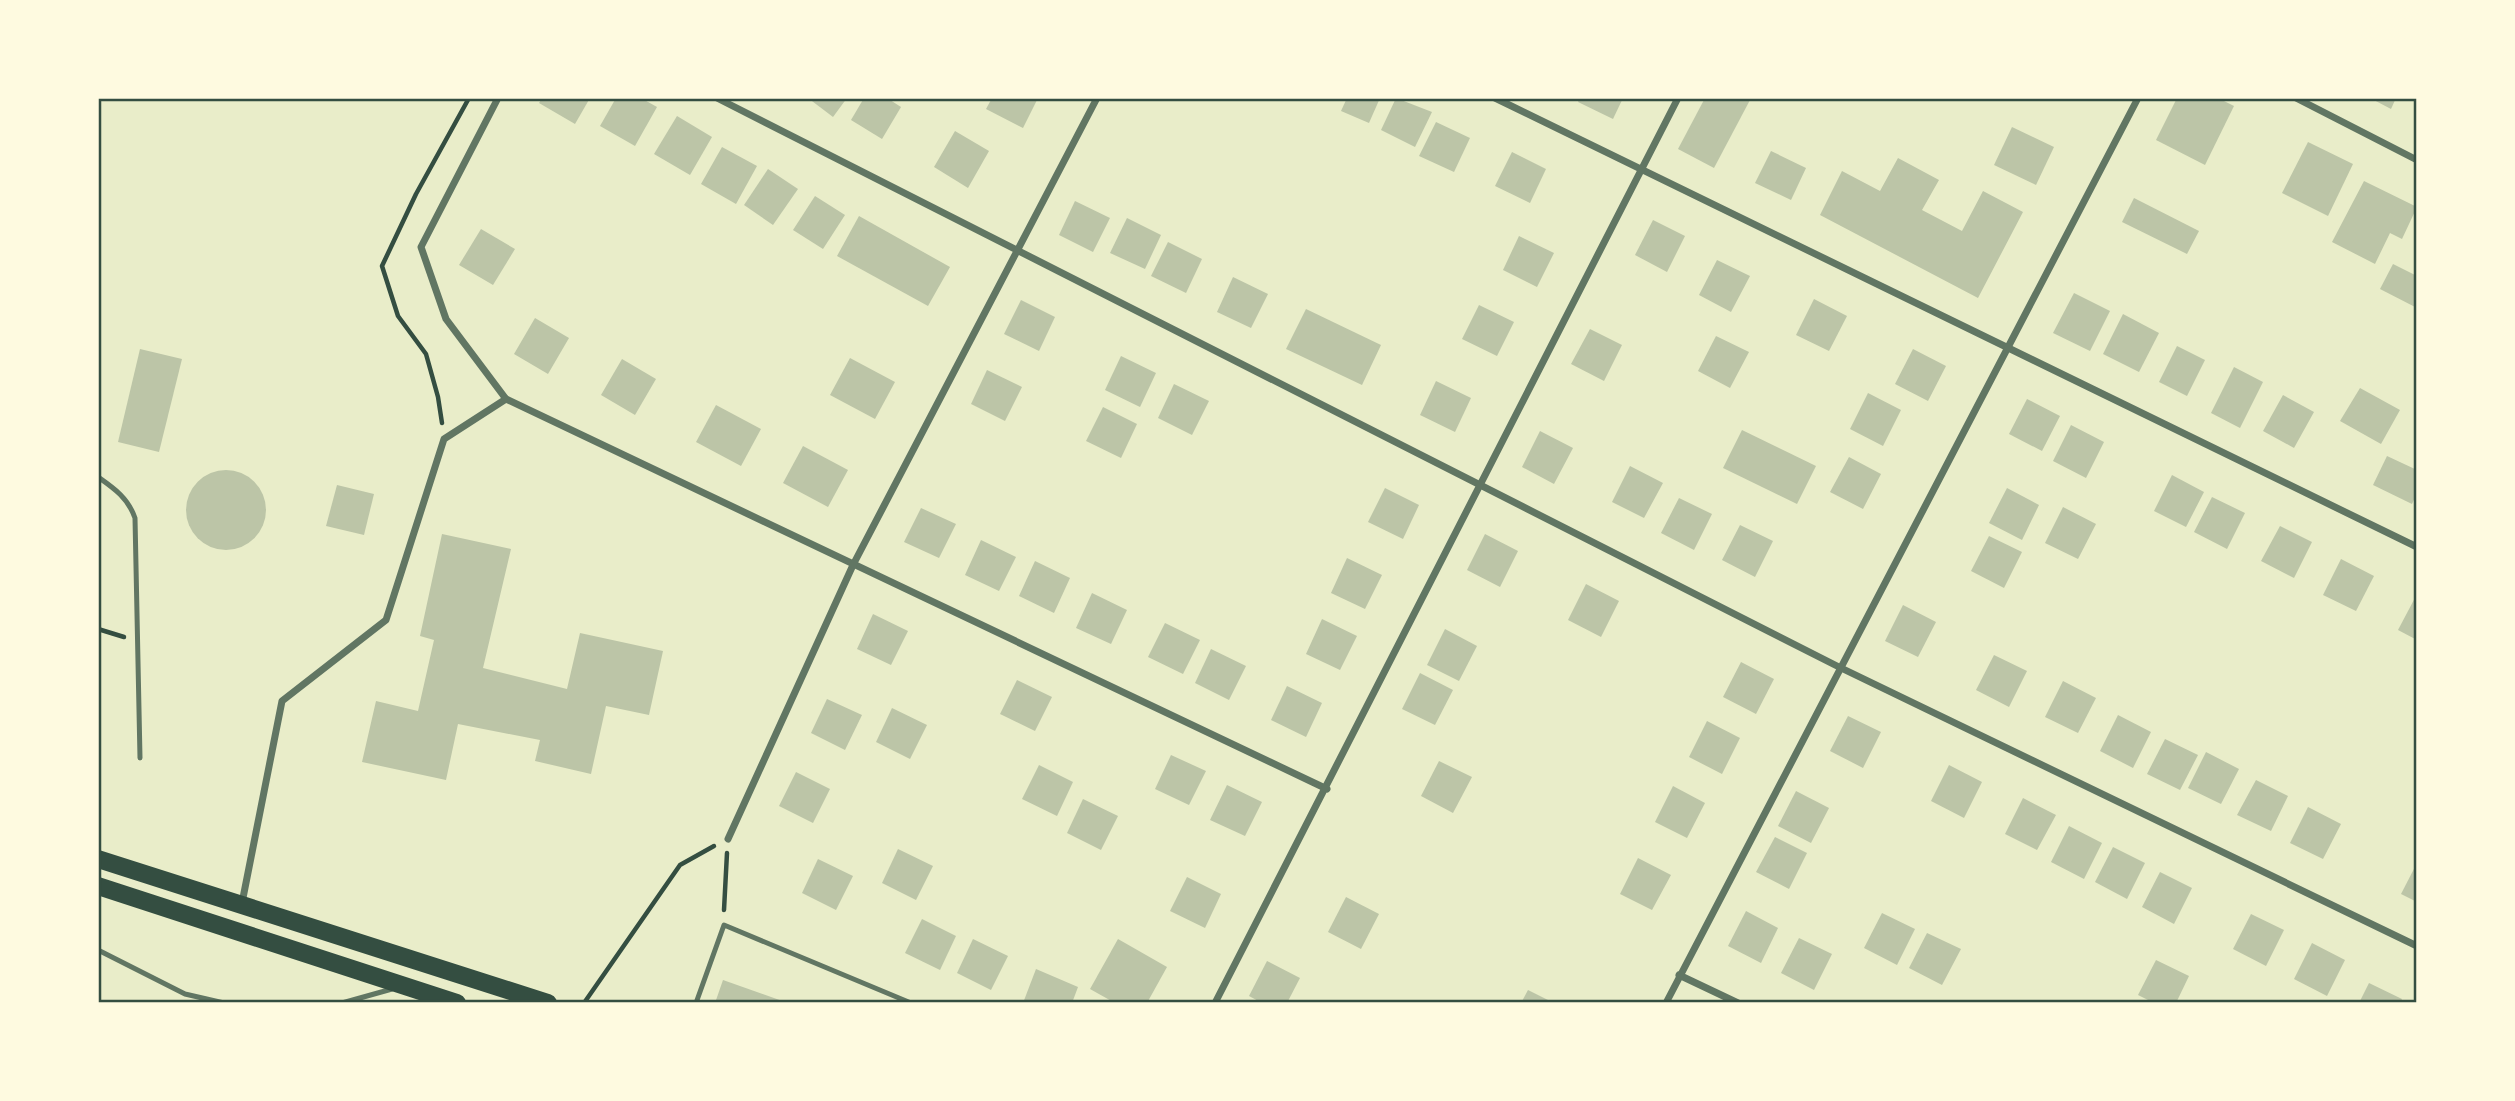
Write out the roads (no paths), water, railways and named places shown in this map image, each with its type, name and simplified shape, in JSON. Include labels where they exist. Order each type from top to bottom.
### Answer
[{"type":"main road","points":[[98,859],[548,1003]]},
{"type":"main road","points":[[98,886],[457,1003]]},
{"type":"street","points":[[498,98],[421,247],[446,319],[506,399],[1327,789]]},
{"type":"street","points":[[717,98],[1839,667],[2417,946]]},
{"type":"street","points":[[727,839],[853,565],[1097,98]]},
{"type":"street","points":[[1495,98],[2417,547]]},
{"type":"street","points":[[1215,1003],[1483,485],[1678,98]]},
{"type":"street","points":[[1666,1003],[2138,98]]},
{"type":"street","points":[[2296,98],[2417,160]]},
{"type":"street","points":[[241,906],[282,701],[386,620],[444,439],[506,399]]},
{"type":"street","points":[[1679,975],[1738,1003]]},
{"type":"lane","points":[[98,477],[119,491],[131,505],[135,518],[140,758]]},
{"type":"lane","points":[[696,1003],[724,925],[911,1003]]},
{"type":"lane","points":[[98,950],[185,994],[224,1003]]},
{"type":"lane","points":[[342,1003],[404,985]]}]
